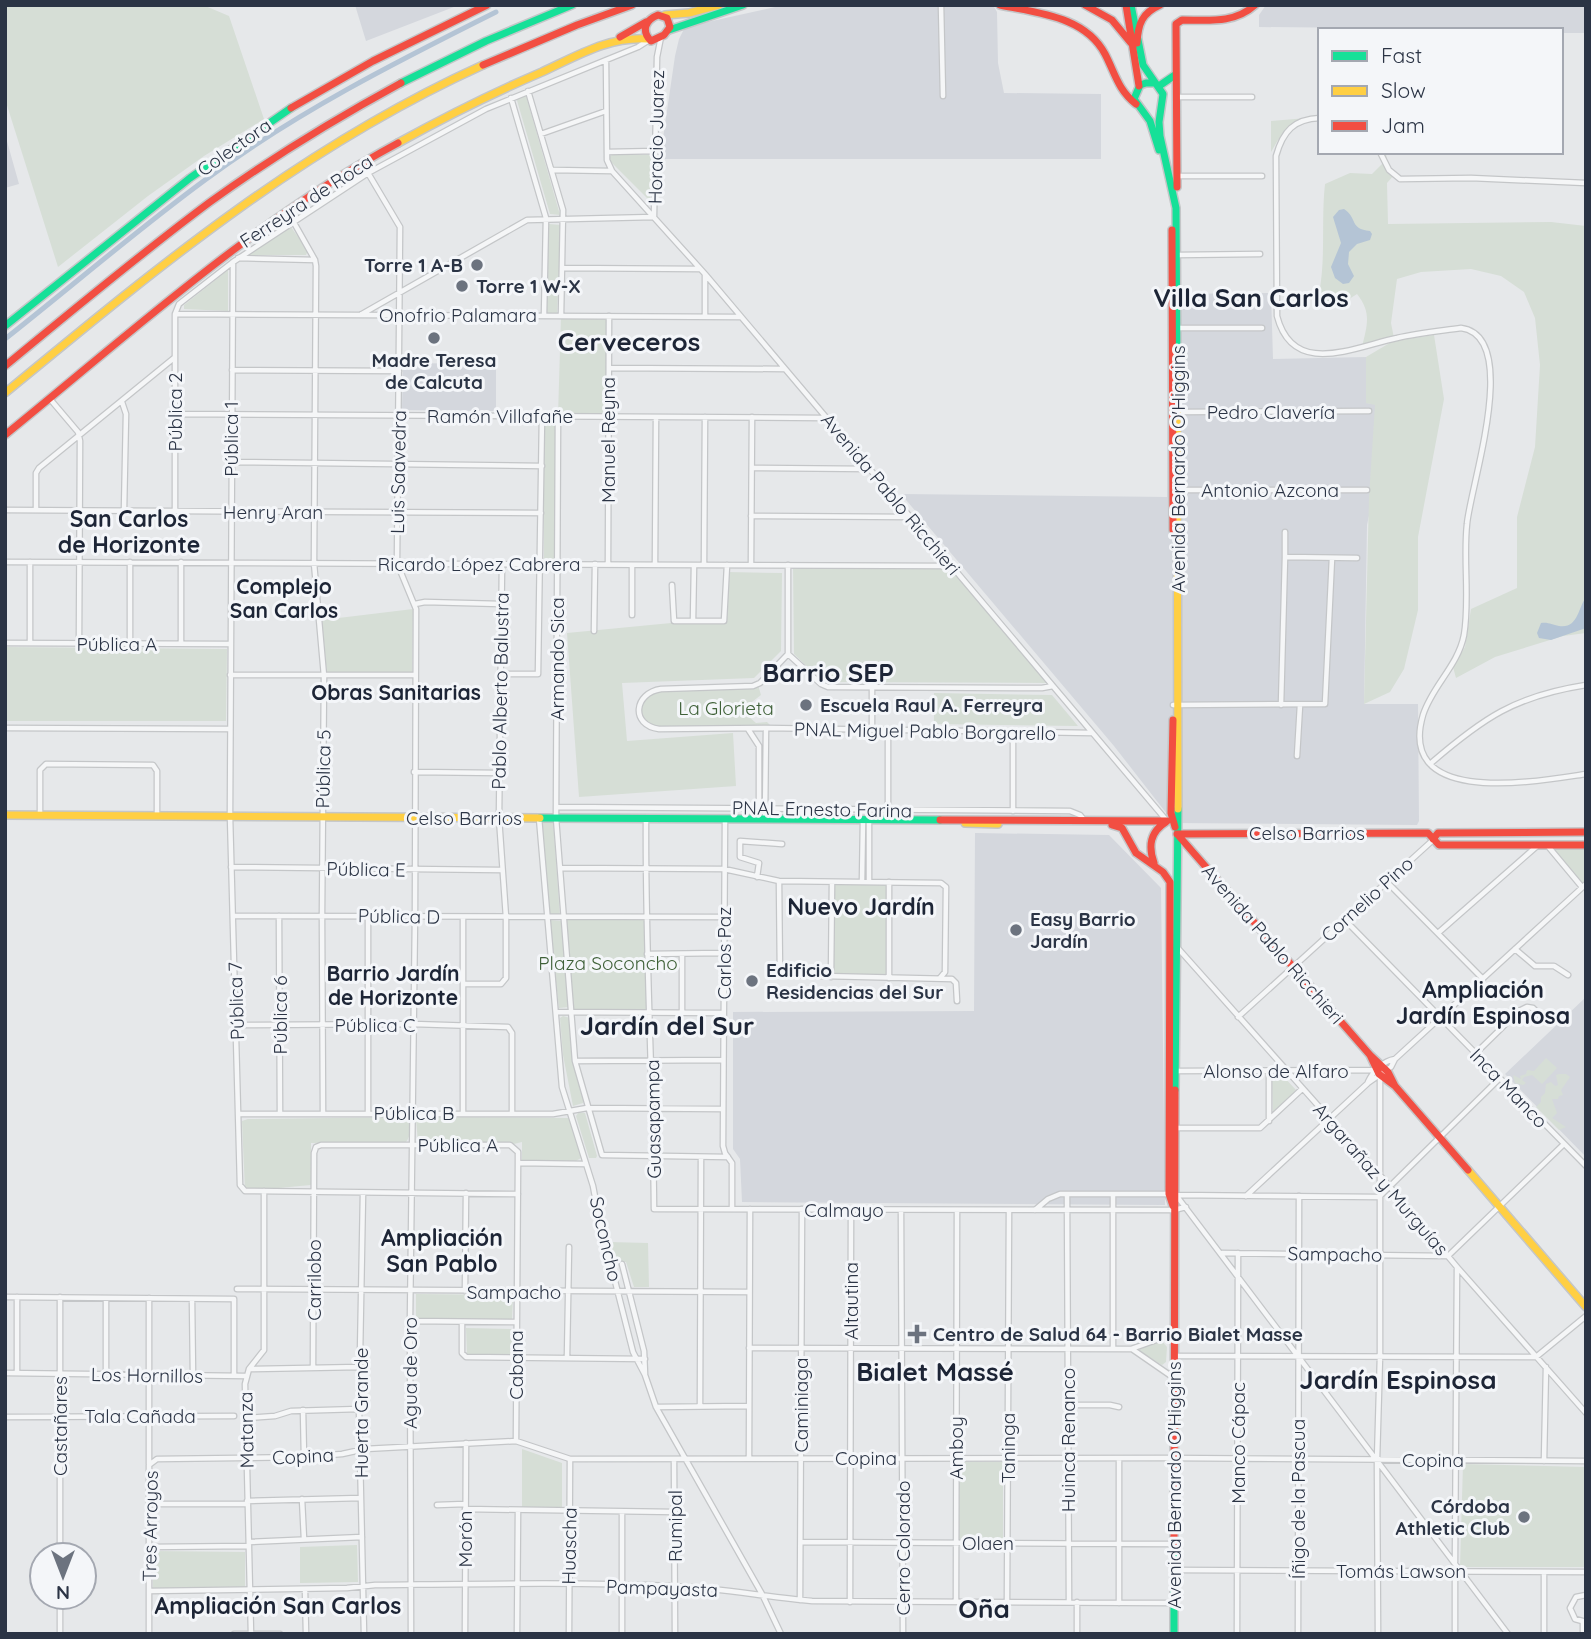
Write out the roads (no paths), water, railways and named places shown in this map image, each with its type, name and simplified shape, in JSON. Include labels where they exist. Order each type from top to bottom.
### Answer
[{"type":"main road","name":"Colectora","points":[[5,326],[136,219],[251,134],[365,64],[487,5]]},
{"type":"main road","points":[[5,366],[183,222],[284,152],[412,77],[480,44],[572,5]]},
{"type":"main road","points":[[5,393],[198,237],[282,177],[345,137],[479,67],[557,33],[632,5]]},
{"type":"main road","points":[[614,41],[654,16],[680,14],[719,5]]},
{"type":"main road","name":"Ferreyra de Roca","points":[[5,435],[183,287],[244,240],[330,181],[481,99],[614,41],[634,37],[650,40],[661,37],[669,30],[743,5]]},
{"type":"main road","points":[[1000,5],[1074,24],[1094,38],[1107,57],[1116,85],[1142,110],[1153,111],[1161,104],[1177,100]]},
{"type":"main road","points":[[1016,5],[1050,17]]},
{"type":"main road","points":[[1085,5],[1116,21],[1134,43]]},
{"type":"main road","points":[[1126,5],[1134,43],[1143,65],[1163,94],[1160,133],[1174,176]]},
{"type":"main road","points":[[1131,5],[1136,104]]},
{"type":"main road","points":[[1134,43],[1140,19],[1149,9],[1160,5]]},
{"type":"main road","name":"Avenida Bernardo O'Higgins","points":[[1172,1194],[1177,849],[1175,33],[1178,21],[1237,18],[1249,12],[1255,5]]},
{"type":"main road","points":[[663,15],[669,21],[669,30]]},
{"type":"main road","points":[[647,21],[645,31],[650,40]]},
{"type":"main road","points":[[1116,85],[1137,88],[1147,82],[1157,85],[1175,75]]},
{"type":"main road","name":"Avenida Bernardo O'Higgins","points":[[1142,110],[1152,127],[1167,179],[1172,205],[1175,255]]},
{"type":"main road","name":"Avenida Bernardo O'Higgins","points":[[1175,705],[1171,813],[1177,834]]},
{"type":"main road","name":"Avenida Bernardo O'Higgins","points":[[1167,821],[1171,813]]},
{"type":"main road","name":"Celso Barrios","points":[[5,815],[866,820],[1117,825],[1128,835]]},
{"type":"main road","name":"Celso Barrios","points":[[922,821],[976,818],[1167,821]]},
{"type":"main road","points":[[1142,821],[1132,826],[1128,835],[1137,853],[1157,864],[1172,863],[1177,849]]},
{"type":"main road","points":[[1157,864],[1150,851],[1150,839],[1155,829],[1167,821],[1177,834]]},
{"type":"main road","name":"Celso Barrios","points":[[1177,834],[1428,832],[1439,845],[1586,845]]},
{"type":"main road","name":"Celso Barrios","points":[[1433,839],[1438,833],[1586,832]]},
{"type":"main road","name":"Avenida Pablo Ricchieri","points":[[1177,834],[1586,1307]]},
{"type":"main road","name":"Avenida Bernardo O'Higgins","points":[[1157,864],[1170,882],[1174,1210],[1174,1634]]},
{"type":"main road","points":[[1169,916],[1175,932]]},
{"type":"street","points":[[941,5],[943,96]]},
{"type":"street","name":"Horacio Juarez","points":[[654,217],[657,57],[661,37]]},
{"type":"street","name":"Horacio Juarez","points":[[650,40],[657,57]]},
{"type":"street","name":"Ferreyra de Roca","points":[[368,173],[466,119],[650,40]]},
{"type":"street","points":[[606,60],[607,164],[611,171]]},
{"type":"street","points":[[528,91],[553,170],[563,218],[561,316]]},
{"type":"street","points":[[1177,100],[1252,97]]},
{"type":"street","points":[[511,98],[546,218],[544,316]]},
{"type":"street","points":[[541,134],[606,111]]},
{"type":"street","points":[[1318,118],[1307,118],[1291,125],[1276,156],[1277,316],[1287,339],[1301,350],[1326,355],[1410,334],[1469,329],[1482,339],[1489,361],[1490,390],[1486,435],[1466,528],[1464,635],[1455,662],[1430,699],[1423,716],[1422,744],[1430,764],[1442,774],[1461,781],[1547,780],[1586,774]]},
{"type":"street","points":[[607,152],[656,151]]},
{"type":"street","points":[[1381,154],[1389,170],[1400,179],[1471,178],[1586,183]]},
{"type":"street","points":[[553,170],[611,171]]},
{"type":"street","name":"Avenida Pablo Ricchieri","points":[[611,171],[701,269],[1167,821]]},
{"type":"street","points":[[175,314],[183,300],[235,260],[368,173]]},
{"type":"street","name":"Luis Saavedra","points":[[368,173],[400,227],[397,563],[415,604],[414,817]]},
{"type":"street","points":[[1174,176],[1262,177]]},
{"type":"street","points":[[362,315],[527,220],[654,217]]},
{"type":"street","name":"Pública 5","points":[[293,221],[315,260],[314,563],[324,676],[323,1113]]},
{"type":"street","points":[[1175,255],[1260,254]]},
{"type":"street","points":[[235,260],[315,260]]},
{"type":"street","name":"Pública 1","points":[[230,816],[230,414],[235,260]]},
{"type":"street","points":[[562,268],[701,269]]},
{"type":"street","points":[[705,274],[705,316]]},
{"type":"street","name":"Onofrio Palamara","points":[[175,314],[740,317]]},
{"type":"street","name":"Pública 2","points":[[175,314],[175,511]]},
{"type":"street","name":"Manuel Reyna","points":[[607,564],[609,316]]},
{"type":"street","points":[[1175,328],[1262,328]]},
{"type":"street","points":[[36,510],[36,473],[39,468],[175,358]]},
{"type":"street","points":[[609,368],[785,369]]},
{"type":"street","points":[[231,370],[399,371]]},
{"type":"street","points":[[50,399],[79,435],[79,643]]},
{"type":"street","points":[[122,402],[125,414],[124,511]]},
{"type":"street","name":"Pedro Clavería","points":[[1175,412],[1369,411]]},
{"type":"street","name":"Ramón Villafañe","points":[[175,414],[826,418]]},
{"type":"street","name":"Armando Sica","points":[[501,674],[538,674],[542,416]]},
{"type":"street","name":"Armando Sica","points":[[556,818],[558,416]]},
{"type":"street","points":[[655,565],[656,417]]},
{"type":"street","points":[[704,565],[705,417]]},
{"type":"street","points":[[751,565],[752,417]]},
{"type":"street","points":[[230,463],[542,466]]},
{"type":"street","points":[[752,468],[870,469]]},
{"type":"street","name":"Antonio Azcona","points":[[1175,490],[1367,490]]},
{"type":"street","name":"Henry Aran","points":[[5,510],[541,513]]},
{"type":"street","points":[[751,516],[911,517]]},
{"type":"street","points":[[1281,705],[1285,532]]},
{"type":"street","points":[[1285,557],[1357,558]]},
{"type":"street","points":[[1175,705],[1323,705],[1327,700],[1332,558]]},
{"type":"street","name":"Ricardo López Cabrera","points":[[5,562],[952,566]]},
{"type":"street","points":[[30,562],[30,643]]},
{"type":"street","points":[[130,562],[130,644]]},
{"type":"street","points":[[181,562],[181,644]]},
{"type":"street","name":"Pablo Alberto Balustra","points":[[499,818],[502,564]]},
{"type":"street","points":[[594,631],[595,564]]},
{"type":"street","points":[[632,565],[632,615]]},
{"type":"street","points":[[693,621],[694,565]]},
{"type":"street","points":[[672,585],[672,620],[725,621],[727,565]]},
{"type":"street","points":[[788,565],[788,654],[824,687],[1053,686]]},
{"type":"street","points":[[415,604],[425,601],[501,604]]},
{"type":"street","name":"Pública A","points":[[5,643],[230,645]]},
{"type":"street","name":"PNAL Miguel Pablo Borgarello","points":[[788,654],[761,683],[750,687],[653,690],[642,699],[639,709],[642,721],[653,728],[1093,733]]},
{"type":"street","points":[[230,675],[415,675]]},
{"type":"street","points":[[1430,764],[1468,730],[1514,703],[1552,690],[1586,685]]},
{"type":"street","points":[[872,687],[872,730]]},
{"type":"street","points":[[1297,756],[1300,705]]},
{"type":"street","points":[[5,728],[230,729]]},
{"type":"street","points":[[747,728],[759,746],[762,819]]},
{"type":"street","points":[[762,808],[766,728]]},
{"type":"street","points":[[888,730],[888,809]]},
{"type":"street","points":[[1013,732],[1013,811]]},
{"type":"street","points":[[40,815],[40,771],[46,764],[59,764],[153,765],[157,771],[157,816]]},
{"type":"street","points":[[414,772],[500,773]]},
{"type":"street","name":"PNAL Ernesto Farina","points":[[556,807],[1070,811],[1084,820]]},
{"type":"street","name":"Pública 7","points":[[230,816],[240,1185],[244,1191],[264,1191]]},
{"type":"street","points":[[413,1024],[414,817]]},
{"type":"street","points":[[463,984],[505,982],[506,917],[499,818]]},
{"type":"street","name":"Soconcho","points":[[538,818],[561,1082],[586,1164],[635,1358],[645,1375],[656,1407],[762,1594],[781,1634]]},
{"type":"street","points":[[556,818],[575,1060],[601,1152],[606,1156],[728,1157]]},
{"type":"street","name":"Guasapampa","points":[[646,819],[645,917],[652,1060],[654,1209]]},
{"type":"street","name":"Carlos Paz","points":[[725,819],[722,1109],[723,1150],[732,1163],[732,1209]]},
{"type":"street","points":[[862,881],[866,820]]},
{"type":"street","points":[[866,820],[869,882]]},
{"type":"street","name":"Cornelio Pino","points":[[1238,1017],[1433,839]]},
{"type":"street","points":[[757,877],[759,863],[740,857],[740,841],[782,844]]},
{"type":"street","points":[[1438,933],[1538,845]]},
{"type":"street","points":[[1246,1196],[1584,886],[1547,845]]},
{"type":"street","name":"Pública E","points":[[231,867],[501,870]]},
{"type":"street","points":[[560,868],[724,869],[779,881],[945,884],[945,972],[940,978]]},
{"type":"street","points":[[779,881],[778,971],[783,976],[940,978],[955,981],[957,1001]]},
{"type":"street","points":[[1386,881],[1483,979]]},
{"type":"street","points":[[831,977],[832,882]]},
{"type":"street","points":[[889,882],[889,978]]},
{"type":"street","points":[[368,915],[368,1113]]},
{"type":"street","name":"Pública D","points":[[234,916],[724,917]]},
{"type":"street","name":"Pública 6","points":[[279,916],[280,1114]]},
{"type":"street","points":[[463,917],[463,1113]]},
{"type":"street","name":"Inca Manco","points":[[1344,919],[1586,1166]]},
{"type":"street","name":"Argarañaz y Murguías","points":[[1175,945],[1379,1174],[1586,1413]]},
{"type":"street","points":[[1515,948],[1535,966],[1554,966],[1568,975]]},
{"type":"street","points":[[647,954],[724,953]]},
{"type":"street","points":[[682,954],[682,1012]]},
{"type":"street","points":[[1476,1053],[1519,1011],[1527,1007],[1533,1008],[1544,1019]]},
{"type":"street","points":[[557,1012],[723,1013]]},
{"type":"street","name":"Agua de Oro","points":[[411,1634],[410,1290],[413,1024]]},
{"type":"street","name":"Pública C","points":[[237,1026],[503,1025],[511,1029],[512,1113]]},
{"type":"street","points":[[575,1060],[723,1060]]},
{"type":"street","points":[[1378,1634],[1381,1070]]},
{"type":"street","name":"Alonso de Alfaro","points":[[1175,1071],[1381,1070]]},
{"type":"street","points":[[1269,1071],[1269,1122]]},
{"type":"street","points":[[1035,1211],[1048,1199],[1068,1194],[1379,1197],[1500,1078]]},
{"type":"street","points":[[1175,1128],[1255,1129],[1269,1122],[1302,1089]]},
{"type":"street","name":"Pública B","points":[[239,1114],[512,1113],[587,1108],[722,1109]]},
{"type":"street","points":[[1448,1256],[1564,1144]]},
{"type":"street","name":"Pública A","points":[[314,1192],[316,1147],[510,1145],[516,1149],[518,1163],[586,1164]]},
{"type":"street","points":[[701,1157],[701,1406]]},
{"type":"street","name":"Cabana","points":[[516,1441],[518,1163]]},
{"type":"street","points":[[264,1191],[518,1194]]},
{"type":"street","name":"Matanza","points":[[251,1634],[246,1376],[264,1350],[264,1191]]},
{"type":"street","name":"Carrilobo","points":[[313,1368],[314,1192]]},
{"type":"street","name":"Huerta Grande","points":[[363,1192],[359,1409],[364,1634]]},
{"type":"street","points":[[465,1291],[466,1193]]},
{"type":"street","name":"Huinca Renanco","points":[[1068,1194],[1069,1602]]},
{"type":"street","points":[[1113,1194],[1113,1349]]},
{"type":"street","points":[[1172,1194],[1186,1207],[1239,1276],[1455,1563]]},
{"type":"street","name":"Íñigo de la Pascua","points":[[1298,1634],[1299,1196]]},
{"type":"street","name":"Calmayo","points":[[654,1209],[1068,1211],[1174,1210],[1186,1207]]},
{"type":"street","points":[[750,1209],[750,1459]]},
{"type":"street","name":"Caminiaga","points":[[800,1600],[802,1209]]},
{"type":"street","name":"Altautina","points":[[850,1602],[851,1210]]},
{"type":"street","name":"Cerro Colorado","points":[[901,1210],[903,1634]]},
{"type":"street","name":"Amboy","points":[[956,1602],[957,1210]]},
{"type":"street","name":"Taninga","points":[[1007,1602],[1009,1210]]},
{"type":"street","points":[[568,1358],[569,1247]]},
{"type":"street","name":"Sampacho","points":[[1221,1253],[1448,1256]]},
{"type":"street","name":"Manco Cápac","points":[[1237,1634],[1238,1253]]},
{"type":"street","points":[[622,1264],[645,1359],[645,1375]]},
{"type":"street","points":[[1457,1267],[1455,1563],[1458,1572],[1508,1634]]},
{"type":"street","name":"Sampacho","points":[[237,1289],[750,1292]]},
{"type":"street","points":[[5,1297],[234,1299],[234,1376]]},
{"type":"street","points":[[17,1297],[17,1373]]},
{"type":"street","name":"Castañares","points":[[60,1297],[60,1541]]},
{"type":"street","points":[[106,1298],[106,1375]]},
{"type":"street","name":"Tres Arroyos","points":[[149,1298],[149,1634]]},
{"type":"street","points":[[192,1299],[192,1376]]},
{"type":"street","points":[[1159,1368],[1169,1366],[1174,1359],[1238,1356],[1536,1357],[1586,1316]]},
{"type":"street","name":"Sampacho","points":[[410,1321],[516,1322]]},
{"type":"street","points":[[462,1322],[463,1355],[645,1359]]},
{"type":"street","points":[[750,1348],[1131,1349],[1162,1338],[1174,1328]]},
{"type":"street","points":[[1162,1338],[1174,1346]]},
{"type":"street","points":[[1131,1349],[1174,1378]]},
{"type":"street","points":[[249,1369],[360,1367]]},
{"type":"street","points":[[1544,1461],[1546,1367]]},
{"type":"street","name":"Los Hornillos","points":[[5,1373],[246,1376]]},
{"type":"street","points":[[1067,1405],[1119,1407]]},
{"type":"street","points":[[656,1407],[750,1406]]},
{"type":"street","points":[[246,1418],[275,1416],[290,1411],[359,1409]]},
{"type":"street","points":[[303,1410],[304,1457]]},
{"type":"street","name":"Tala Cañada","points":[[5,1416],[234,1416]]},
{"type":"street","name":"Copina","points":[[150,1463],[157,1459],[304,1457],[342,1454],[360,1449],[516,1441],[570,1459],[1174,1458],[1586,1461]]},
{"type":"street","name":"Morón","points":[[465,1634],[466,1443]]},
{"type":"street","name":"Huascha","points":[[569,1634],[570,1459]]},
{"type":"street","name":"Rumipal","points":[[674,1459],[675,1634]]},
{"type":"street","points":[[1118,1459],[1119,1603]]},
{"type":"street","points":[[149,1504],[361,1498]]},
{"type":"street","points":[[302,1499],[304,1539]]},
{"type":"street","points":[[437,1505],[518,1510],[675,1512]]},
{"type":"street","points":[[517,1634],[518,1510]]},
{"type":"street","points":[[622,1512],[622,1634]]},
{"type":"street","points":[[148,1547],[362,1537]]},
{"type":"street","name":"Olaen","points":[[801,1542],[1174,1544]]},
{"type":"street","name":"Tomás Lawson","points":[[1174,1570],[1586,1572]]},
{"type":"street","points":[[1455,1634],[1458,1572]]},
{"type":"street","points":[[1544,1572],[1544,1634]]},
{"type":"street","name":"Pampayasta","points":[[149,1591],[305,1589],[412,1584],[675,1586],[800,1600],[850,1602],[1174,1603]]},
{"type":"street","points":[[305,1589],[306,1634]]},
{"type":"street","points":[[1583,1634],[1584,1623],[1574,1619],[1570,1608],[1576,1597],[1586,1595]]},
{"type":"street","points":[[1077,1602],[1077,1634]]},
{"type":"street","points":[[60,1611],[60,1634]]},
{"type":"street","points":[[234,1634],[280,1634]]},
{"type":"water","points":[[1344,209],[1356,226],[1372,234],[1370,240],[1357,244],[1349,252],[1348,264],[1354,276],[1349,283],[1343,284],[1335,278],[1331,267],[1341,243],[1333,217],[1339,210]]},
{"type":"water","points":[[1586,597],[1586,628],[1551,640],[1539,638],[1537,633],[1541,623],[1565,626],[1574,621]]},
{"type":"waterway","points":[[5,339],[154,218],[239,156],[347,90],[496,12]]},
{"type":"place","name":"Torre 1 A-B","points":[[477,265]]},
{"type":"place","name":"Torre 1 W-X","points":[[462,286]]},
{"type":"place","name":"Madre Teresa de Calcuta","points":[[434,338]]},
{"type":"place","name":"Escuela Raul A. Ferreyra","points":[[806,705]]},
{"type":"place","name":"Easy Barrio Jardín","points":[[1016,930]]},
{"type":"place","name":"Edificio Residencias del Sur","points":[[752,981]]},
{"type":"place","name":"Centro de Salud 64 - Barrio Bialet Masse","points":[[917,1334]]},
{"type":"place","name":"Córdoba Athletic Club","points":[[1524,1517]]},
{"type":"district","name":"Villa San Carlos","points":[[1251,298]]},
{"type":"district","name":"Cerveceros","points":[[629,342]]},
{"type":"district","name":"San Carlos de Horizonte","points":[[129,532]]},
{"type":"district","name":"Complejo San Carlos","points":[[284,599]]},
{"type":"district","name":"Barrio SEP","points":[[828,673]]},
{"type":"district","name":"Obras Sanitarias","points":[[396,693]]},
{"type":"district","name":"Nuevo Jardín","points":[[861,907]]},
{"type":"district","name":"Barrio Jardín de Horizonte","points":[[393,986]]},
{"type":"district","name":"Ampliación Jardín Espinosa","points":[[1483,1003]]},
{"type":"district","name":"Jardín del Sur","points":[[667,1026]]},
{"type":"district","name":"Ampliación San Pablo","points":[[442,1251]]},
{"type":"district","name":"Bialet Massé","points":[[935,1372]]},
{"type":"district","name":"Jardín Espinosa","points":[[1398,1380]]},
{"type":"district","name":"Ampliación San Carlos","points":[[278,1606]]},
{"type":"district","name":"Oña","points":[[984,1609]]},
{"type":"park label","name":"La Glorieta","points":[[726,708]]},
{"type":"park label","name":"Plaza Soconcho","points":[[608,963]]}]
